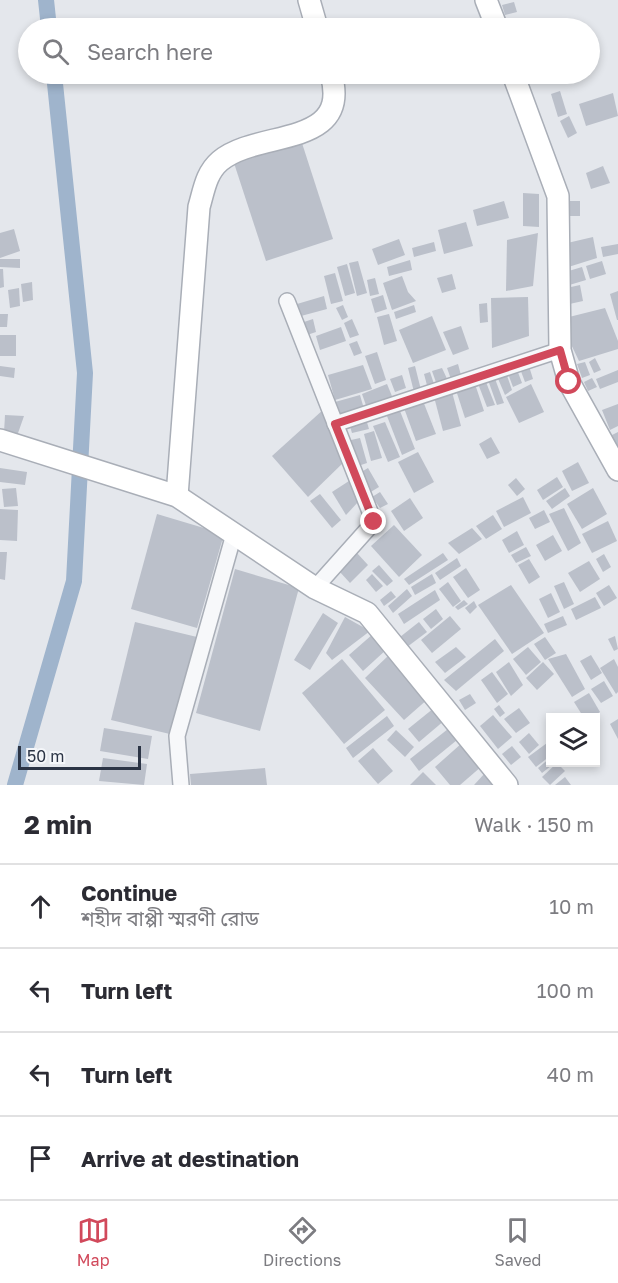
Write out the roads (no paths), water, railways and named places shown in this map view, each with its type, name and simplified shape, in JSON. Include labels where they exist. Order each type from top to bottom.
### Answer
[{"type":"street","points":[[309,0],[315,18]]},
{"type":"street","points":[[486,0],[493,18]]},
{"type":"street","points":[[177,496],[199,207],[207,177],[220,161],[237,152],[308,129],[327,118],[335,103],[332,84]]},
{"type":"street","points":[[517,84],[558,196],[560,350],[569,382],[618,470]]},
{"type":"street","points":[[287,301],[374,522],[315,588]]},
{"type":"street","points":[[335,424],[560,350]]},
{"type":"street","points":[[0,440],[177,496],[315,588],[367,613],[507,785]]},
{"type":"street","points":[[181,785],[177,736],[234,534]]},
{"type":"waterway","points":[[46,0],[48,18]]},
{"type":"waterway","points":[[15,785],[74,581],[85,373],[55,84]]}]
